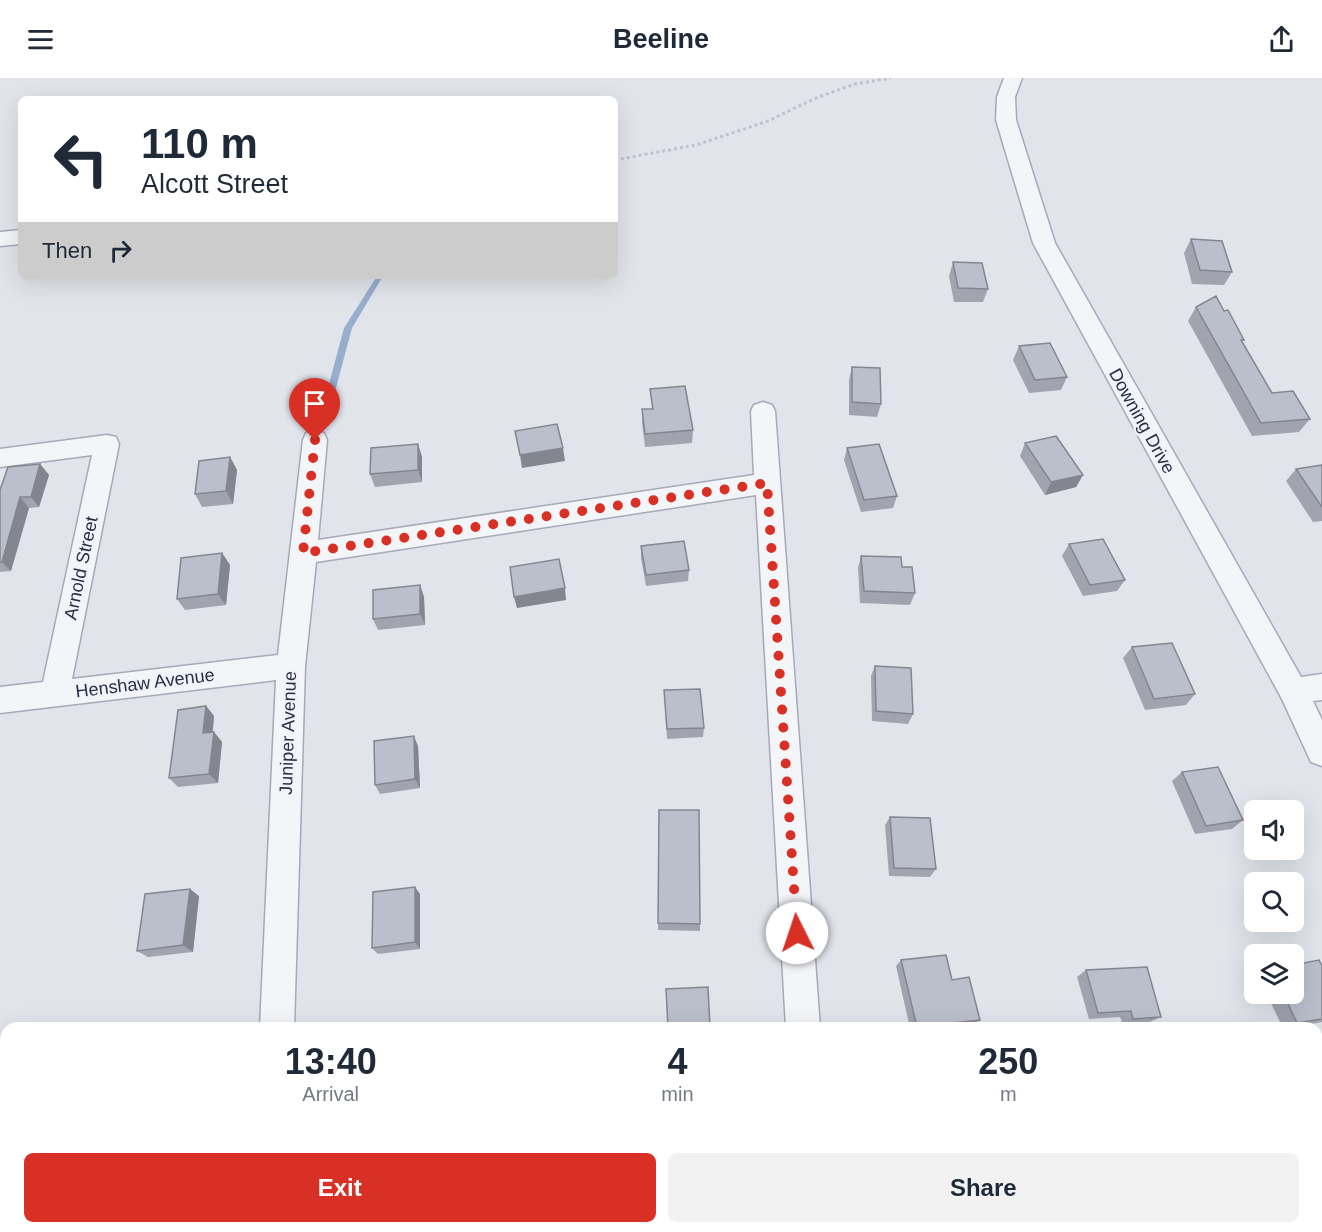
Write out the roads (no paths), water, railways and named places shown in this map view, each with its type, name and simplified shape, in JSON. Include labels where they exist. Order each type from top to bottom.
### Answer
[{"type":"street","name":"Downing Drive","points":[[1013,78],[1006,97],[1006,120],[1044,243],[1293,691],[1322,752]]},
{"type":"street","points":[[0,239],[18,237]]},
{"type":"street","points":[[763,411],[804,1022]]},
{"type":"street","name":"Juniper Avenue","points":[[277,1022],[291,666],[315,440]]},
{"type":"street","name":"Arnold Street","points":[[0,458],[107,444],[55,693]]},
{"type":"street","points":[[303,553],[767,483]]},
{"type":"street","name":"Henshaw Avenue","points":[[0,700],[291,666]]},
{"type":"street","points":[[1293,691],[1322,687]]},
{"type":"waterway","points":[[329,399],[348,328],[378,279]]}]
